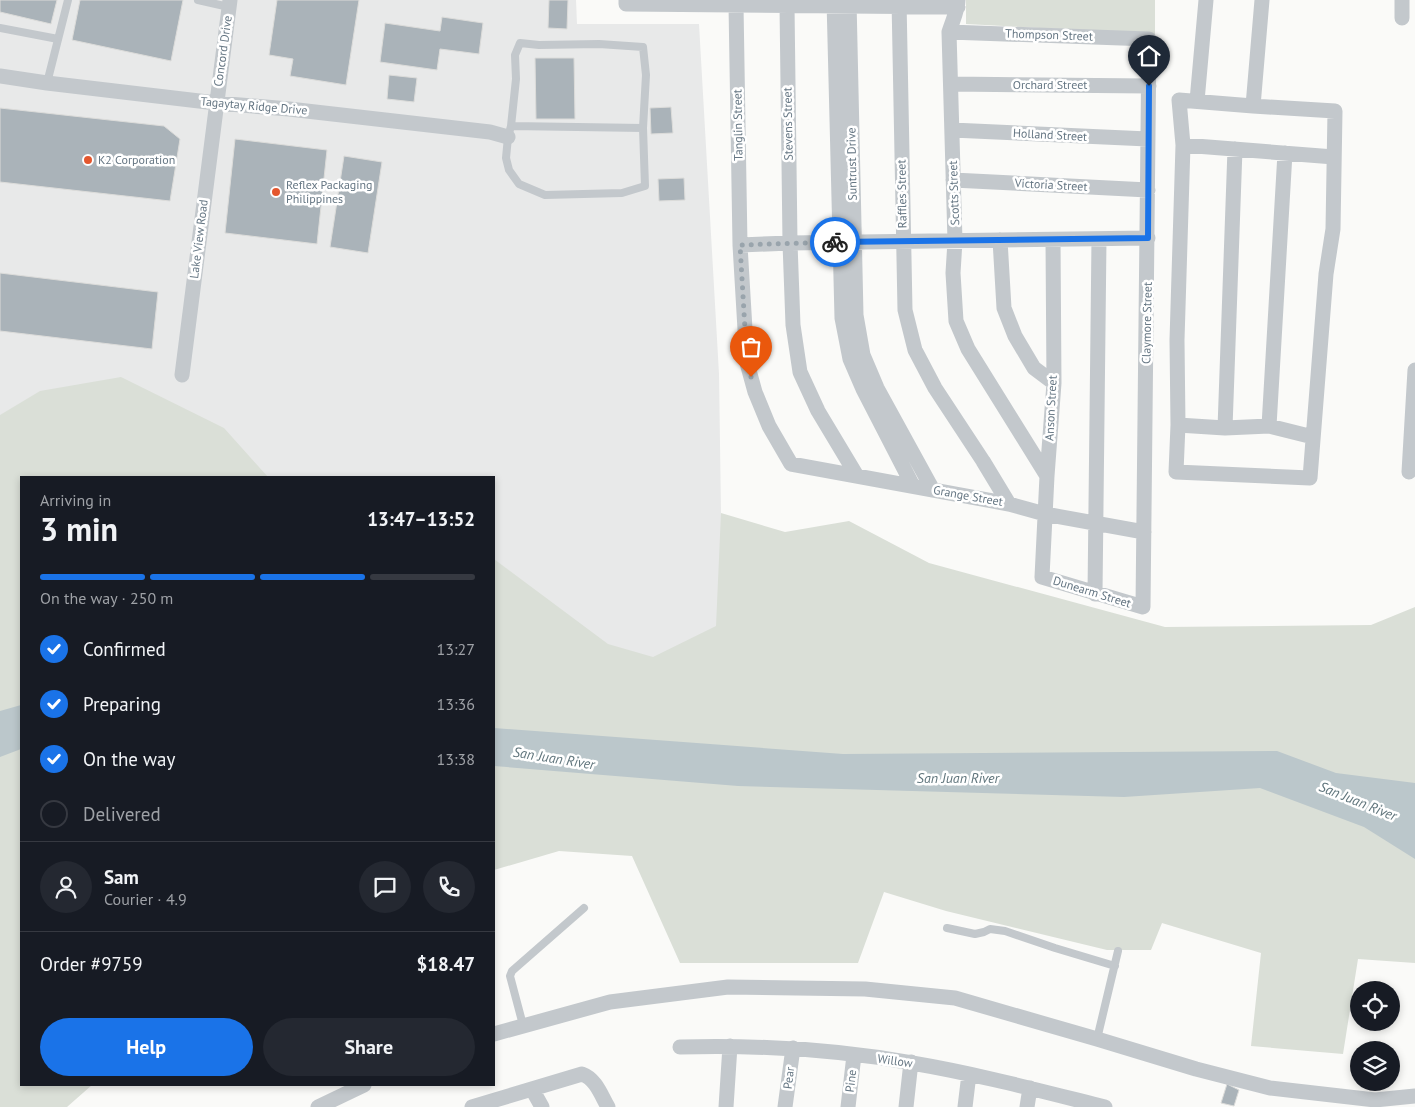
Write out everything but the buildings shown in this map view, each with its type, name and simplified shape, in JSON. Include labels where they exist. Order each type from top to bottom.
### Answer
[{"type":"street","points":[[1197,101],[1206,0]]},
{"type":"street","points":[[1253,106],[1262,0]]},
{"type":"street","points":[[1402,0],[1402,18]]},
{"type":"street","points":[[626,2],[778,4],[958,3]]},
{"type":"street","name":"Concord Drive","points":[[216,103],[229,3]]},
{"type":"street","name":"Tanglin Street","points":[[728,3],[747,363],[755,392],[769,426],[791,464]]},
{"type":"street","name":"Suntrust Drive","points":[[841,3],[847,242],[842,318],[850,359],[912,486]]},
{"type":"street","name":"Raffles Street","points":[[899,3],[905,310],[915,350],[935,388],[983,461],[1008,504]]},
{"type":"street","name":"Scotts Street","points":[[958,3],[949,32],[955,241],[953,273],[956,321],[968,349],[1047,476]]},
{"type":"street","name":"Stevens Street","points":[[778,4],[793,325],[800,372],[818,411],[857,476]]},
{"type":"street","name":"Thompson Street","points":[[949,32],[1149,39]]},
{"type":"street","name":"Claymore Street","points":[[1142,607],[1149,39]]},
{"type":"street","name":"Tagaytay Ridge Drive","points":[[0,76],[216,103],[298,110],[490,132],[509,132]]},
{"type":"street","name":"Orchard Street","points":[[951,84],[1149,86]]},
{"type":"street","points":[[1180,100],[1253,106],[1335,111],[1333,229],[1326,274],[1310,478],[1176,472],[1178,425],[1177,340],[1184,145],[1180,100]]},
{"type":"street","name":"Lake View Road","points":[[182,375],[216,103]]},
{"type":"street","name":"Holland Street","points":[[952,130],[1148,139]]},
{"type":"street","points":[[1184,145],[1334,157]]},
{"type":"street","points":[[1225,428],[1235,149]]},
{"type":"street","points":[[1269,426],[1285,154]]},
{"type":"street","name":"Victoria Street","points":[[953,180],[1148,190]]},
{"type":"street","points":[[740,245],[1148,238]]},
{"type":"street","points":[[1095,594],[1099,239]]},
{"type":"street","points":[[1000,240],[1004,308],[1015,336],[1034,368],[1054,383]]},
{"type":"street","name":"Anson Street","points":[[1042,576],[1054,383],[1053,240]]},
{"type":"street","name":"Suntrust Drive","points":[[847,242],[863,355],[877,388],[933,490]]},
{"type":"street","points":[[1409,472],[1415,370]]},
{"type":"street","points":[[1178,425],[1225,428],[1269,426],[1313,437]]},
{"type":"street","name":"Grange Street","points":[[791,464],[1008,504],[1045,514],[1144,532]]},
{"type":"street","name":"Dunearm Street","points":[[1042,576],[1142,607]]},
{"type":"street","points":[[495,1034],[610,1002],[728,987],[865,989],[955,998],[1196,1069],[1270,1088],[1376,1100],[1415,1096]]},
{"type":"street","name":"Willow","points":[[680,1046],[793,1048],[911,1062],[1030,1088],[1083,1104],[1105,1107]]},
{"type":"street","points":[[726,1107],[730,1046]]},
{"type":"street","name":"Pear","points":[[785,1107],[793,1048]]},
{"type":"street","name":"Pine","points":[[848,1107],[854,1055]]},
{"type":"street","points":[[906,1107],[911,1062]]},
{"type":"street","points":[[473,1107],[582,1074],[588,1076],[593,1081],[608,1107]]},
{"type":"street","points":[[965,1107],[969,1074]]},
{"type":"street","points":[[318,1107],[362,1086]]},
{"type":"street","points":[[1027,1107],[1030,1088]]},
{"type":"street","points":[[532,1089],[542,1107]]},
{"type":"lane","points":[[47,83],[68,0]]},
{"type":"lane","points":[[198,0],[229,3]]},
{"type":"lane","points":[[0,28],[58,39]]},
{"type":"lane","points":[[520,43],[539,45],[599,44],[643,47],[646,75],[643,128],[644,186],[622,193],[545,195],[520,184],[509,170],[506,158],[509,132],[516,79],[515,55],[520,43]]},
{"type":"lane","points":[[509,132],[643,128]]},
{"type":"lane","points":[[523,1025],[510,976],[512,971],[584,908]]},
{"type":"lane","points":[[947,928],[975,934],[990,929],[1004,931],[1115,966]]},
{"type":"lane","points":[[1097,1039],[1118,951]]},
{"type":"shaded area","points":[[0,0],[576,0],[577,24],[699,24],[719,374],[726,681],[495,711],[495,476],[20,476],[20,1086],[0,1107]]},
{"type":"shaded area","points":[[966,0],[1155,0],[1155,34],[966,24]]},
{"type":"shaded area","points":[[121,377],[224,428],[267,476],[20,476],[20,1086],[91,1086],[67,1107],[0,1107],[0,415],[40,391]]},
{"type":"shaded area","points":[[721,513],[785,532],[849,521],[929,563],[1165,627],[1371,625],[1415,607],[1415,963],[1358,959],[1355,981],[1350,981],[1350,1010],[1343,1054],[1251,1046],[1261,953],[1162,923],[1151,950],[1107,950],[946,911],[884,892],[858,963],[680,963],[632,856],[559,851],[495,870],[495,560],[608,644],[653,657],[716,626]]},
{"type":"water","points":[[20,705],[20,749],[0,757],[0,711]]},
{"type":"water","name":"San Juan River","points":[[495,728],[843,754],[1277,751],[1336,773],[1415,783],[1415,859],[1364,827],[1260,788],[1124,797],[738,786],[495,766]]},
{"type":"way so far","points":[[751,377],[747,363],[740,245],[835,242]]},
{"type":"place","name":"K2 Corporation","points":[[88,160]]},
{"type":"place","name":"Reflex Packaging Philippines","points":[[276,192]]},
{"type":"route","points":[[835,242],[1148,238],[1149,86]]}]
